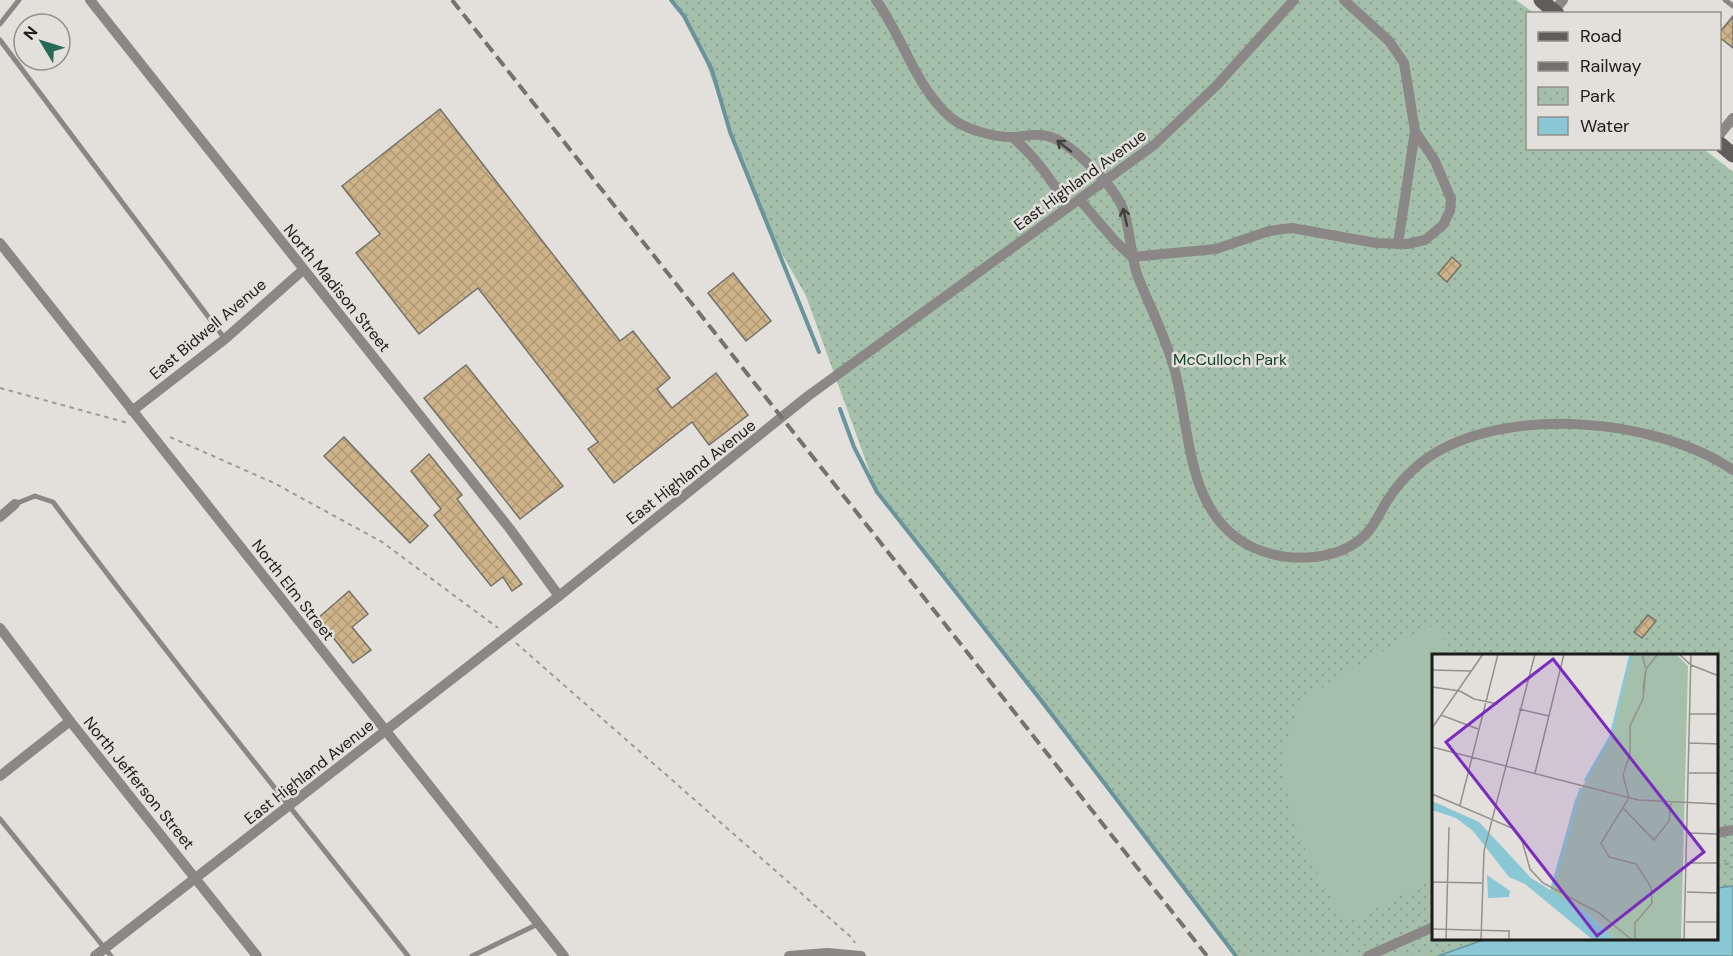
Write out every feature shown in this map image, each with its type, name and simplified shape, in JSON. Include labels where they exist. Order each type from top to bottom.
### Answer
[{"type":"main road","points":[[1541,0],[1558,8]]},
{"type":"main road","points":[[1721,146],[1733,155]]},
{"type":"street","name":"North Madison Street","points":[[90,0],[510,529],[560,596]]},
{"type":"street","points":[[876,0],[929,94],[959,124],[1012,137],[1051,137],[1107,182],[1123,207],[1132,257],[1166,340],[1183,406],[1199,487],[1208,505],[1223,525],[1234,535],[1259,550],[1292,557],[1308,557],[1347,548],[1367,533],[1389,497],[1424,461],[1455,443],[1518,426],[1567,424],[1633,432],[1695,448],[1733,470]]},
{"type":"street","name":"East Highland Avenue","points":[[95,956],[108,952],[195,877],[560,596],[808,396],[1068,207],[1107,182],[1154,145],[1191,111],[1294,0]]},
{"type":"street","points":[[1344,0],[1389,40],[1404,63],[1415,131],[1398,244]]},
{"type":"street","points":[[1721,132],[1733,118]]},
{"type":"street","points":[[1080,200],[1132,257],[1216,249],[1269,231],[1292,228],[1398,244],[1418,242],[1436,231],[1447,219],[1451,203],[1435,161],[1415,131]]},
{"type":"street","points":[[1012,137],[1040,165],[1068,207]]},
{"type":"street","name":"North Elm Street","points":[[0,243],[564,956]]},
{"type":"street","name":"East Bidwell Avenue","points":[[132,411],[225,339],[303,270]]},
{"type":"street","points":[[0,517],[15,504]]},
{"type":"street","name":"North Jefferson Street","points":[[0,628],[70,721],[257,956]]},
{"type":"street","points":[[0,776],[70,721]]},
{"type":"street","points":[[1718,833],[1733,830]]},
{"type":"street","points":[[1368,956],[1432,927]]},
{"type":"street","points":[[789,956],[827,953],[861,956]]},
{"type":"lane","points":[[0,24],[19,0]]},
{"type":"lane","points":[[1725,0],[1733,6]]},
{"type":"lane","points":[[0,40],[225,339]]},
{"type":"lane","points":[[15,504],[35,496],[53,502],[182,672],[291,805],[408,956]]},
{"type":"lane","points":[[0,819],[108,952]]},
{"type":"lane","points":[[472,956],[539,924]]},
{"type":"path","points":[[0,388],[147,429],[221,458],[274,483],[382,542],[508,636],[851,937]]},
{"type":"path","points":[[1718,866],[1733,862]]},
{"type":"green space","name":"McCulloch Park","points":[[671,0],[1516,0],[1533,12],[1526,12],[1526,150],[1705,150],[1733,172],[1733,886],[1718,888],[1718,654],[1432,654],[1432,941],[1480,941],[1438,956],[1236,956],[877,492],[806,296],[778,247],[735,144],[702,51],[684,16]]},
{"type":"green space","points":[[1435,625],[1452,654],[1432,654],[1432,880],[1347,923],[1303,844],[1286,787],[1285,757],[1291,729],[1304,701],[1352,669],[1406,638]]},
{"type":"water","points":[[1733,886],[1733,956],[1438,956],[1480,941],[1718,941],[1718,888]]},
{"type":"building","points":[[1733,16],[1733,48],[1721,39],[1721,31]]},
{"type":"building","points":[[440,109],[620,341],[633,331],[670,378],[657,389],[672,408],[716,373],[748,415],[709,445],[692,422],[614,483],[588,449],[598,442],[478,288],[419,334],[356,253],[380,234],[342,186]]},
{"type":"building","points":[[1452,257],[1461,265],[1447,282],[1438,274]]},
{"type":"building","points":[[733,273],[771,321],[746,341],[708,293]]},
{"type":"building","points":[[466,365],[563,486],[520,519],[424,398]]},
{"type":"building","points":[[344,437],[428,526],[410,543],[324,456]]},
{"type":"building","points":[[429,454],[462,495],[457,499],[522,584],[512,591],[503,577],[491,586],[434,515],[441,509],[411,471]]},
{"type":"building","points":[[349,591],[368,614],[352,627],[371,650],[353,663],[318,618]]},
{"type":"building","points":[[1648,615],[1656,621],[1642,638],[1634,632]]},
{"type":"waterway","points":[[671,0],[684,16],[712,70],[730,132],[819,352]]},
{"type":"waterway","points":[[840,409],[854,447],[877,492],[1044,704],[1236,956]]},
{"type":"railway","points":[[452,0],[1207,956]]}]
